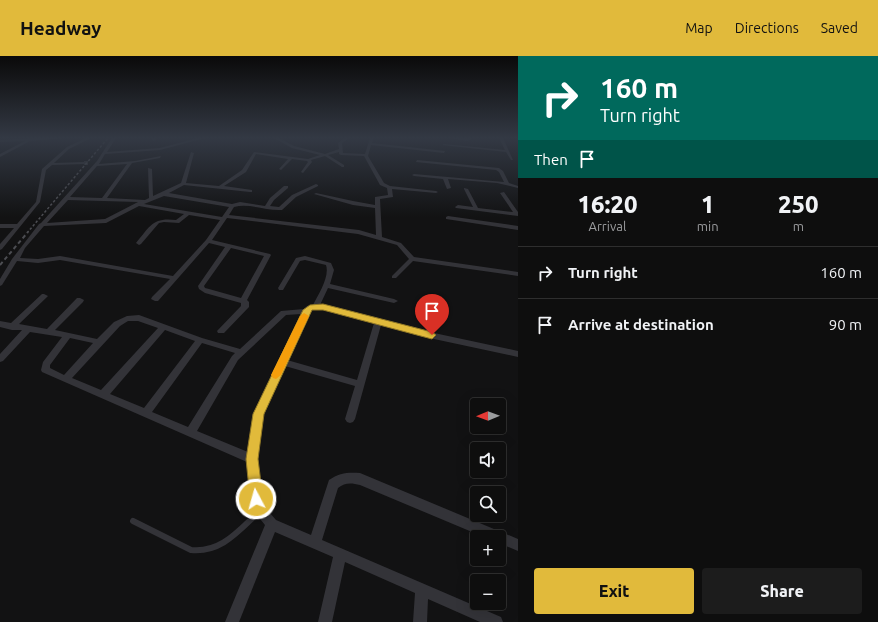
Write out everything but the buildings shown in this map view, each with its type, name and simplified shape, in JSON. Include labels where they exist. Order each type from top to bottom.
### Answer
[{"type":"street","points":[[0,248],[38,202],[42,175],[50,164]]},
{"type":"street","points":[[0,284],[22,247],[96,164]]},
{"type":"street","points":[[104,199],[129,164]]},
{"type":"street","points":[[183,184],[189,164]]},
{"type":"street","points":[[220,187],[244,171],[248,164]]},
{"type":"street","points":[[281,169],[286,164]]},
{"type":"street","points":[[303,172],[308,164]]},
{"type":"street","points":[[370,164],[382,184],[390,187],[436,192]]},
{"type":"street","points":[[451,164],[497,169],[501,171],[507,185]]},
{"type":"street","points":[[150,169],[151,198]]},
{"type":"street","points":[[414,175],[497,182],[518,187]]},
{"type":"street","points":[[445,178],[449,188]]},
{"type":"street","points":[[41,226],[106,221],[138,204],[164,194],[183,184],[250,191]]},
{"type":"street","points":[[164,194],[232,206],[240,204],[283,209],[294,196],[316,185]]},
{"type":"street","points":[[266,208],[286,187]]},
{"type":"street","points":[[379,238],[378,197],[391,196],[390,187]]},
{"type":"street","points":[[466,189],[476,209]]},
{"type":"street","points":[[502,193],[518,214]]},
{"type":"street","points":[[316,194],[353,203],[378,207]]},
{"type":"street","points":[[66,198],[145,201]]},
{"type":"street","points":[[138,204],[187,214],[359,232],[399,244],[412,259],[518,274]]},
{"type":"street","points":[[155,299],[208,241],[232,206]]},
{"type":"street","points":[[458,207],[518,214]]},
{"type":"street","points":[[139,243],[157,222],[164,220],[177,222],[187,214]]},
{"type":"street","points":[[448,218],[518,228]]},
{"type":"street","points":[[0,226],[18,226]]},
{"type":"street","points":[[208,241],[268,255],[243,301],[245,302],[244,307],[221,331]]},
{"type":"street","points":[[229,246],[201,286],[202,289],[207,291],[243,301]]},
{"type":"street","points":[[15,259],[38,261],[60,258],[175,278]]},
{"type":"street","points":[[281,288],[296,260],[301,258],[329,264],[331,270],[316,306]]},
{"type":"street","points":[[394,277],[412,259]]},
{"type":"street","points":[[326,285],[394,301]]},
{"type":"street","points":[[12,327],[44,296]]},
{"type":"street","points":[[49,332],[80,300]]},
{"type":"street","points":[[496,622],[272,524],[260,510],[256,499],[252,459],[258,414],[306,312],[310,308],[316,306],[378,322],[518,354]]},
{"type":"street","points":[[191,431],[230,366],[241,352],[284,313],[306,312]]},
{"type":"street","points":[[66,379],[116,324],[127,319],[139,318],[200,340],[241,352]]},
{"type":"street","points":[[350,419],[378,322]]},
{"type":"street","points":[[0,324],[27,330],[68,335],[99,342]]},
{"type":"street","points":[[103,395],[163,327]]},
{"type":"street","points":[[0,359],[27,330]]},
{"type":"street","points":[[68,335],[46,364],[45,370],[191,431],[252,459]]},
{"type":"street","points":[[146,413],[200,340]]},
{"type":"street","points":[[282,362],[360,384]]},
{"type":"street","points":[[314,543],[332,484],[340,478],[348,477],[360,479],[518,545]]},
{"type":"street","points":[[232,622],[272,524]]},
{"type":"street","points":[[325,622],[340,554]]},
{"type":"street","points":[[420,622],[422,590]]},
{"type":"lane","points":[[133,521],[191,550],[201,553],[220,547],[260,510]]},
{"type":"railway","points":[[27,233],[85,164]]},
{"type":"railway","points":[[0,265],[28,232]]},
{"type":"slow traffic","points":[[276,375],[304,316]]},
{"type":"route","points":[[256,499],[252,459],[258,414],[306,312],[310,308],[316,306],[323,307],[432,335]]}]
